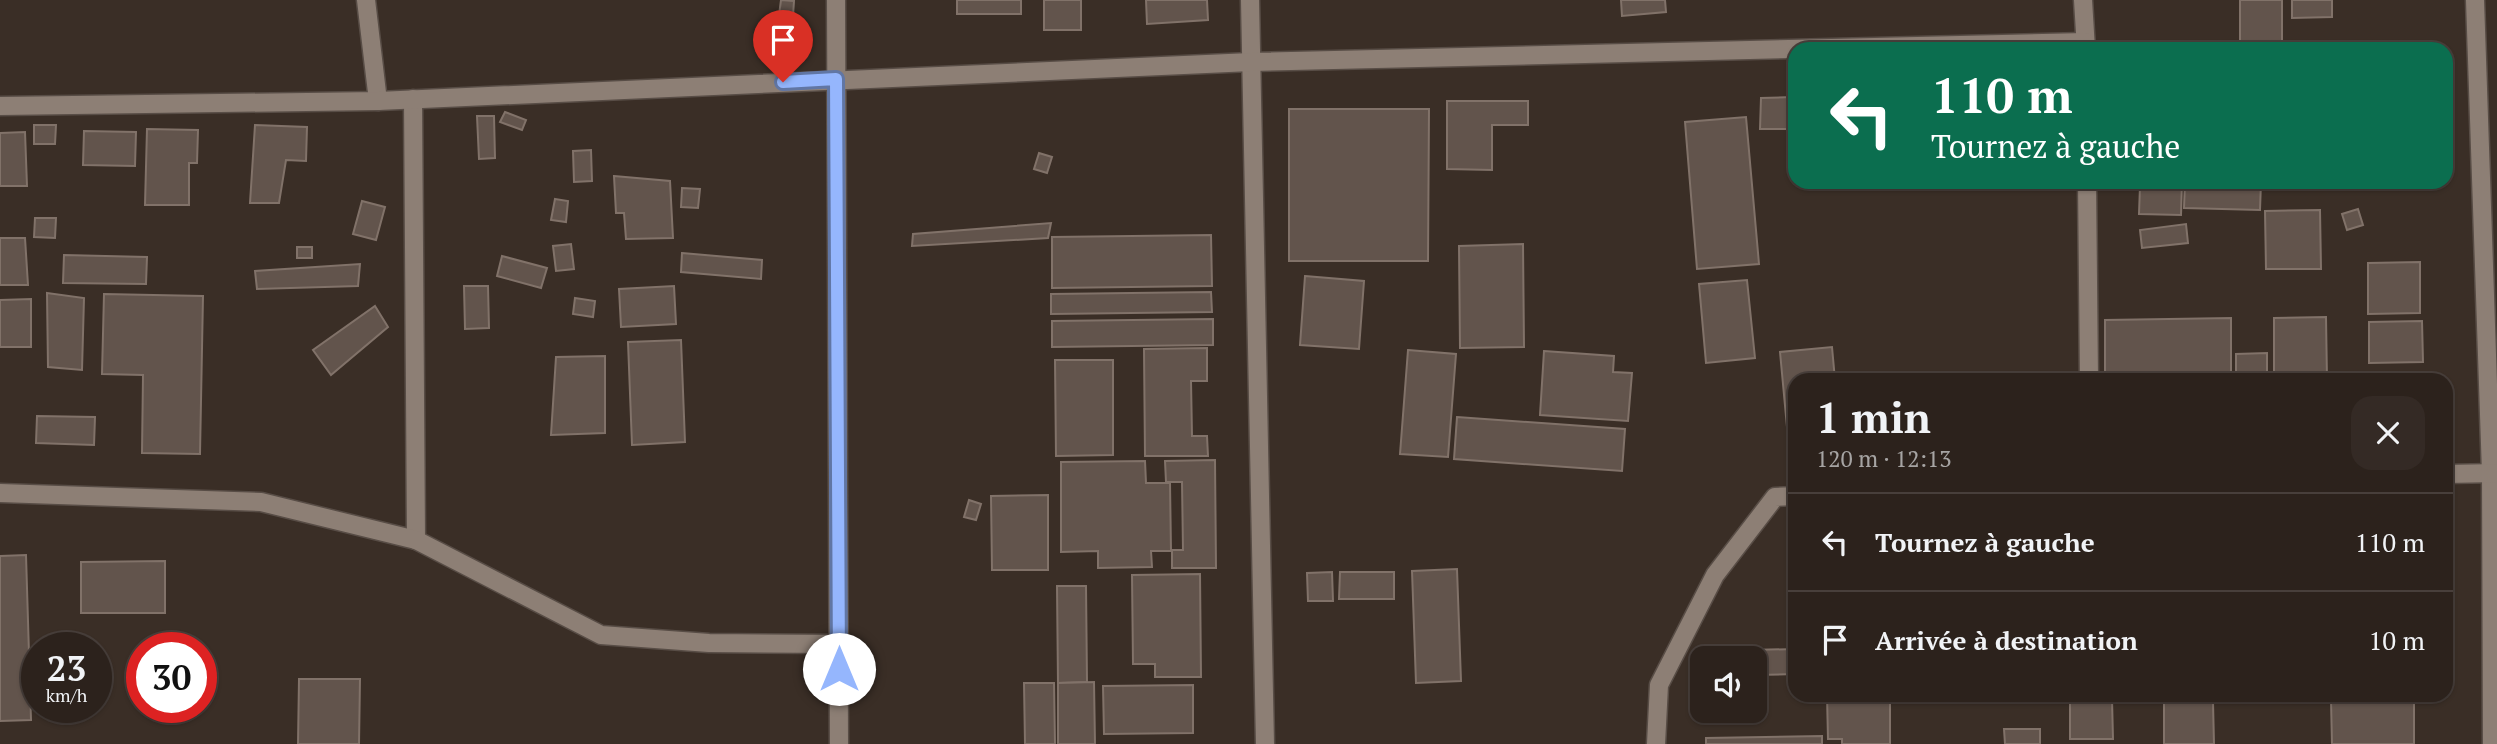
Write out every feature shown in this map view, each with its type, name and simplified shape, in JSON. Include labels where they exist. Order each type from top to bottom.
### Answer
[{"type":"street","points":[[366,0],[378,101]]},
{"type":"street","points":[[836,0],[839,744]]},
{"type":"street","points":[[1250,0],[1265,744]]},
{"type":"street","points":[[2083,0],[2085,42]]},
{"type":"street","points":[[2475,0],[2494,473],[2491,744]]},
{"type":"street","points":[[0,106],[378,101],[1251,62],[1788,52]]},
{"type":"street","points":[[413,99],[416,540]]},
{"type":"street","points":[[2087,189],[2089,373]]},
{"type":"street","points":[[2453,474],[2494,473]]},
{"type":"street","points":[[0,493],[261,502],[416,540],[601,635],[709,643],[839,644]]},
{"type":"street","points":[[1656,744],[1659,685],[1715,575],[1775,497],[1788,496]]},
{"type":"building","points":[[781,0],[794,1],[793,16],[779,15]]},
{"type":"building","points":[[957,0],[1021,0],[1021,14],[957,14]]},
{"type":"building","points":[[1044,0],[1081,0],[1081,30],[1044,30]]},
{"type":"building","points":[[1146,0],[1207,0],[1208,20],[1147,24]]},
{"type":"building","points":[[1621,0],[1665,0],[1666,12],[1622,16]]},
{"type":"building","points":[[2240,0],[2282,0],[2282,42],[2240,42]]},
{"type":"building","points":[[2292,0],[2332,0],[2332,17],[2292,18]]},
{"type":"building","points":[[1788,97],[1788,129],[1760,129],[1761,98]]},
{"type":"building","points":[[1447,101],[1528,101],[1528,125],[1492,125],[1492,170],[1447,169]]},
{"type":"building","points":[[1289,109],[1429,109],[1428,261],[1289,261]]},
{"type":"building","points":[[505,112],[526,120],[522,130],[500,122]]},
{"type":"building","points":[[477,116],[494,116],[495,158],[479,159]]},
{"type":"building","points":[[1746,117],[1759,264],[1697,269],[1685,122]]},
{"type":"building","points":[[34,125],[56,125],[55,144],[34,144]]},
{"type":"building","points":[[255,125],[307,127],[306,161],[286,160],[279,203],[250,203]]},
{"type":"building","points":[[147,129],[198,130],[197,163],[189,163],[189,205],[145,205]]},
{"type":"building","points":[[84,131],[136,132],[135,166],[83,165]]},
{"type":"building","points":[[25,132],[27,186],[0,186],[0,133]]},
{"type":"building","points":[[591,150],[592,181],[574,182],[573,151]]},
{"type":"building","points":[[1039,153],[1052,157],[1047,173],[1034,169]]},
{"type":"building","points":[[614,176],[670,181],[673,238],[626,239],[624,213],[616,213]]},
{"type":"building","points":[[682,188],[700,189],[698,208],[681,207]]},
{"type":"building","points":[[2140,189],[2182,189],[2181,215],[2139,214]]},
{"type":"building","points":[[2185,189],[2261,189],[2260,210],[2184,208]]},
{"type":"building","points":[[555,199],[568,201],[566,222],[551,220]]},
{"type":"building","points":[[362,201],[385,207],[376,240],[353,234]]},
{"type":"building","points":[[2358,209],[2363,225],[2347,230],[2342,214]]},
{"type":"building","points":[[2320,210],[2321,269],[2266,269],[2265,211]]},
{"type":"building","points":[[35,218],[56,218],[55,238],[34,237]]},
{"type":"building","points":[[1051,223],[1048,238],[912,246],[913,234]]},
{"type":"building","points":[[2186,224],[2188,243],[2142,248],[2140,230]]},
{"type":"building","points":[[1211,235],[1212,286],[1052,288],[1052,237]]},
{"type":"building","points":[[0,238],[25,238],[28,285],[0,285]]},
{"type":"building","points":[[571,244],[574,269],[556,271],[553,246]]},
{"type":"building","points":[[1523,244],[1524,347],[1460,348],[1459,246]]},
{"type":"building","points":[[297,247],[312,247],[312,258],[297,258]]},
{"type":"building","points":[[682,253],[762,260],[761,279],[681,272]]},
{"type":"building","points":[[64,255],[147,257],[146,284],[63,283]]},
{"type":"building","points":[[502,256],[547,268],[541,288],[497,276]]},
{"type":"building","points":[[2420,262],[2420,313],[2368,314],[2368,263]]},
{"type":"building","points":[[360,264],[358,286],[257,289],[255,271]]},
{"type":"building","points":[[1305,276],[1364,281],[1359,349],[1300,345]]},
{"type":"building","points":[[1747,280],[1755,358],[1706,363],[1699,284]]},
{"type":"building","points":[[464,286],[488,286],[489,328],[465,329]]},
{"type":"building","points":[[674,286],[676,324],[621,327],[619,289]]},
{"type":"building","points":[[1211,292],[1212,312],[1051,314],[1051,294]]},
{"type":"building","points":[[47,293],[84,298],[82,370],[48,367]]},
{"type":"building","points":[[104,294],[203,296],[200,454],[142,453],[143,375],[102,374]]},
{"type":"building","points":[[575,298],[595,301],[593,317],[573,314]]},
{"type":"building","points":[[31,299],[31,347],[0,347],[0,300]]},
{"type":"building","points":[[375,306],[388,327],[331,375],[313,350]]},
{"type":"building","points":[[2326,317],[2327,373],[2274,373],[2274,318]]},
{"type":"building","points":[[2231,318],[2231,373],[2105,373],[2105,320]]},
{"type":"building","points":[[1213,319],[1213,345],[1052,347],[1052,321]]},
{"type":"building","points":[[2422,321],[2423,362],[2369,363],[2369,322]]},
{"type":"building","points":[[681,340],[685,442],[632,445],[628,342]]},
{"type":"building","points":[[1832,347],[1834,373],[1788,373],[1788,427],[1787,427],[1780,352]]},
{"type":"building","points":[[1207,348],[1207,381],[1191,381],[1192,436],[1207,436],[1208,456],[1145,456],[1144,349]]},
{"type":"building","points":[[1408,350],[1456,354],[1448,457],[1400,454]]},
{"type":"building","points":[[1544,351],[1614,356],[1613,372],[1632,373],[1628,421],[1540,415]]},
{"type":"building","points":[[2267,353],[2267,373],[2236,373],[2236,354]]},
{"type":"building","points":[[605,356],[605,433],[551,435],[556,357]]},
{"type":"building","points":[[1055,360],[1113,360],[1113,455],[1056,456]]},
{"type":"building","points":[[37,416],[95,417],[94,445],[36,443]]},
{"type":"building","points":[[1457,417],[1625,429],[1622,471],[1454,459]]},
{"type":"building","points":[[1215,460],[1216,568],[1172,568],[1172,550],[1183,550],[1182,482],[1166,482],[1165,461]]},
{"type":"building","points":[[1145,461],[1146,483],[1170,483],[1171,551],[1151,551],[1152,567],[1098,568],[1098,551],[1061,552],[1061,462]]},
{"type":"building","points":[[1048,495],[1048,570],[992,570],[991,496]]},
{"type":"building","points":[[969,500],[981,504],[976,520],[964,517]]},
{"type":"building","points":[[26,555],[28,632],[21,632],[21,720],[0,721],[0,556]]},
{"type":"building","points":[[165,561],[165,613],[81,613],[81,562]]},
{"type":"building","points":[[1457,569],[1461,681],[1416,683],[1412,571]]},
{"type":"building","points":[[1332,572],[1333,601],[1308,601],[1307,573]]},
{"type":"building","points":[[1340,572],[1394,572],[1394,599],[1339,599]]},
{"type":"building","points":[[1200,574],[1201,677],[1155,677],[1155,664],[1133,664],[1132,575]]},
{"type":"building","points":[[1057,586],[1086,586],[1087,682],[1058,683]]},
{"type":"building","points":[[1788,649],[1788,674],[1767,675],[1767,650]]},
{"type":"building","points":[[299,679],[360,679],[359,744],[298,744]]},
{"type":"building","points":[[1094,682],[1095,744],[1058,744],[1058,683]]},
{"type":"building","points":[[1024,683],[1054,683],[1055,744],[1025,744]]},
{"type":"building","points":[[1193,685],[1193,733],[1104,734],[1103,686]]},
{"type":"building","points":[[1827,702],[1890,702],[1890,744],[1842,744],[1842,739],[1828,739]]},
{"type":"building","points":[[2070,702],[2112,702],[2113,739],[2070,739]]},
{"type":"building","points":[[2164,702],[2213,702],[2214,744],[2164,744]]},
{"type":"building","points":[[2331,702],[2414,702],[2414,744],[2332,744]]},
{"type":"building","points":[[2004,729],[2040,729],[2040,744],[2005,744]]},
{"type":"building","points":[[1822,736],[1822,744],[1706,744],[1706,738]]},
{"type":"route","points":[[783,82],[836,79],[839,669]]}]
